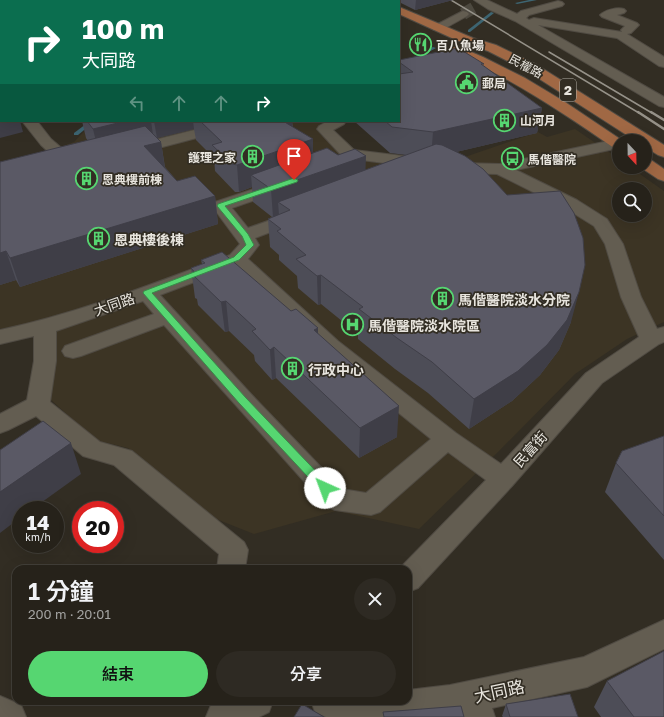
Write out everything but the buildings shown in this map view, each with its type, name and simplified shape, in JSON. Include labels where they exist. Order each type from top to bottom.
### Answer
[{"type":"main road","name":"民權路","points":[[400,11],[534,88],[612,140]]},
{"type":"main road","name":"民權路","points":[[452,41],[492,48],[532,68],[664,152]]},
{"type":"main road","points":[[652,168],[664,176]]},
{"type":"street","points":[[519,18],[525,13],[558,4]]},
{"type":"street","points":[[484,5],[519,18],[664,103]]},
{"type":"street","points":[[620,11],[606,15],[633,25],[621,35]]},
{"type":"street","points":[[452,41],[468,16]]},
{"type":"street","points":[[519,18],[621,35],[664,63]]},
{"type":"street","points":[[30,122],[46,142],[73,166]]},
{"type":"street","points":[[337,122],[324,129],[349,154],[460,168],[500,169],[612,145]]},
{"type":"street","points":[[116,154],[222,127]]},
{"type":"street","points":[[312,210],[245,236],[221,206],[302,178],[345,161],[349,154]]},
{"type":"street","points":[[400,176],[430,165]]},
{"type":"street","points":[[500,169],[570,204],[601,224],[614,244],[631,297],[658,337]]},
{"type":"street","name":"大同路","points":[[0,337],[45,327],[147,293],[237,259],[250,245],[245,236]]},
{"type":"street","points":[[237,259],[330,346],[503,479]]},
{"type":"street","points":[[147,293],[243,400],[335,499],[371,504],[448,438]]},
{"type":"street","points":[[73,351],[168,316]]},
{"type":"street","points":[[38,405],[45,361],[45,327]]},
{"type":"street","name":"民富街","points":[[412,575],[503,479],[594,378],[658,337]]},
{"type":"street","points":[[0,424],[38,405]]},
{"type":"street","points":[[38,405],[92,449],[123,458],[234,550],[232,565]]},
{"type":"street","name":"大同路","points":[[336,705],[355,713],[450,701],[475,707],[587,672],[664,634]]},
{"type":"street","points":[[223,717],[248,705]]},
{"type":"street","points":[[0,712],[9,717]]},
{"type":"shaded area","name":"馬偕醫院淡水院區","points":[[93,122],[325,122],[320,124],[318,131],[340,154],[359,160],[427,170],[538,132],[547,137],[575,129],[612,154],[612,174],[640,174],[651,182],[612,182],[612,222],[652,222],[652,183],[664,191],[664,322],[627,339],[575,374],[419,529],[336,511],[254,534],[206,515],[128,448],[95,440],[49,398],[43,321],[0,329],[0,176],[36,155],[74,142]]},
{"type":"waterway","points":[[517,3],[535,0]]},
{"type":"waterway","points":[[469,31],[492,13]]},
{"type":"waterway","points":[[400,66],[434,48]]},
{"type":"waterway","points":[[76,134],[92,122]]},
{"type":"tunnel","points":[[463,14],[477,6]]},
{"type":"railway","points":[[451,0],[639,113]]},
{"type":"railway","points":[[549,52],[652,113]]},
{"type":"railway","points":[[638,112],[664,129]]},
{"type":"railway","points":[[651,112],[664,120]]},
{"type":"place","name":"百八魚場","points":[[421,45]]},
{"type":"place","name":"郵局","points":[[467,83]]},
{"type":"place","name":"山河月","points":[[505,120]]},
{"type":"place","name":"護理之家","points":[[252,157]]},
{"type":"place","name":"馬偕醫院","points":[[512,159]]},
{"type":"place","name":"恩典樓前棟","points":[[86,179]]},
{"type":"place","name":"恩典樓後棟","points":[[99,239]]},
{"type":"place","name":"馬偕醫院淡水分院","points":[[443,299]]},
{"type":"place","name":"馬偕醫院淡水院區","points":[[352,325]]},
{"type":"place","name":"行政中心","points":[[293,369]]},
{"type":"route","points":[[294,180],[221,206],[245,236],[250,245],[237,259],[147,293],[243,400],[325,488]]}]
